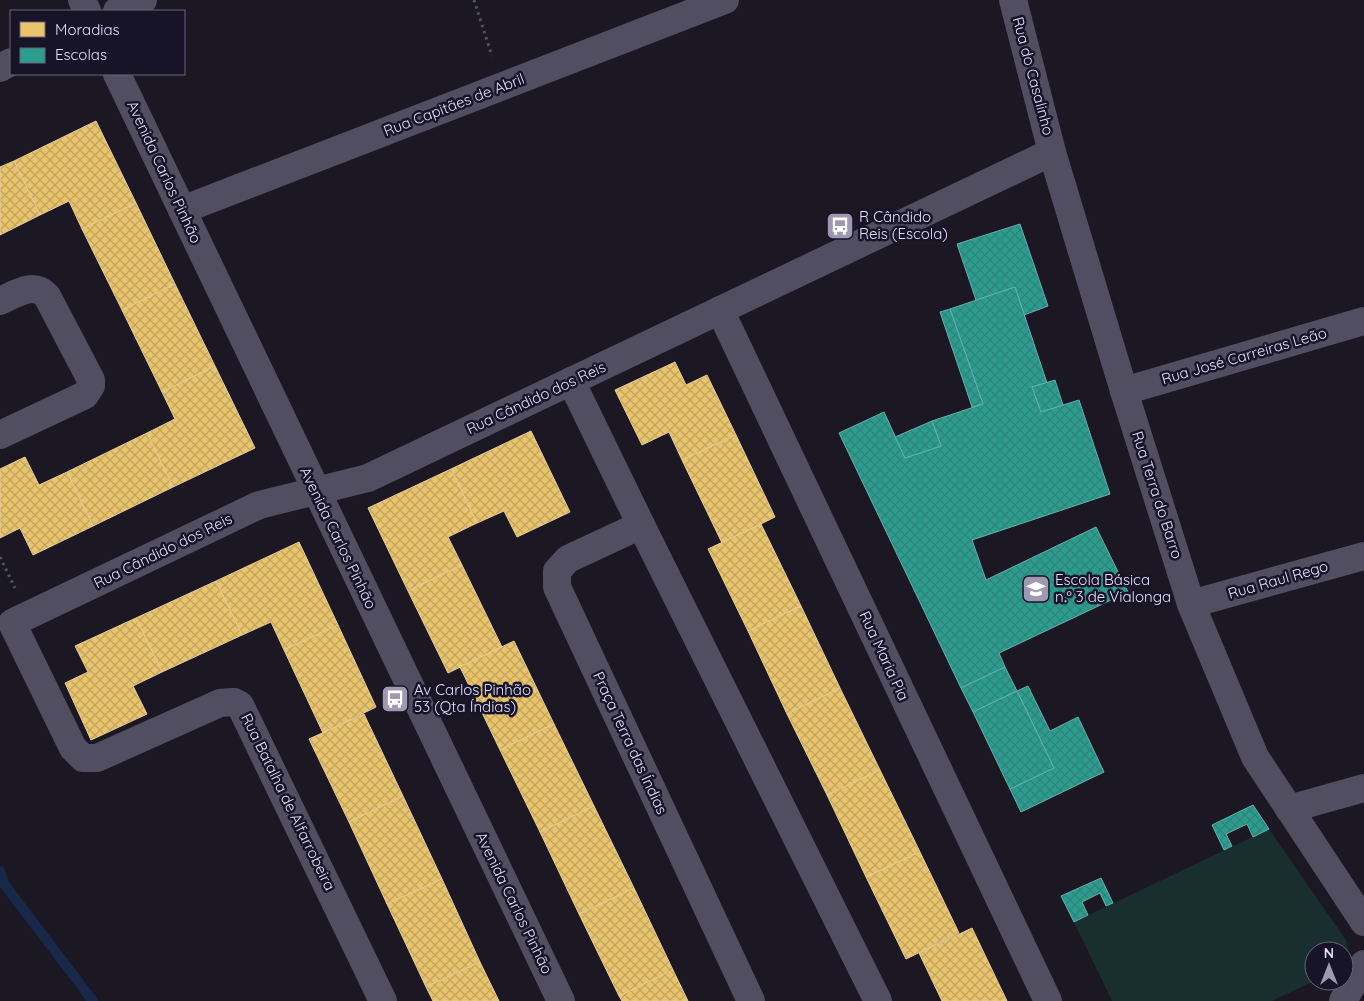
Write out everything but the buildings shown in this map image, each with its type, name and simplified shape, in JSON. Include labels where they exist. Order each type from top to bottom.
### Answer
[{"type":"street","points":[[119,10],[143,0]]},
{"type":"street","name":"Rua Capitães de Abril","points":[[182,210],[726,0]]},
{"type":"street","name":"Rua do Casalinho","points":[[1013,0],[1052,152]]},
{"type":"street","name":"Avenida Carlos Pinhão","points":[[117,75],[561,1001]]},
{"type":"street","name":"Rua Cândido dos Reis","points":[[12,623],[259,505],[368,478],[1052,152]]},
{"type":"street","name":"Rua Terra do Barro","points":[[1052,152],[1191,604],[1255,757],[1364,922]]},
{"type":"street","points":[[0,301],[28,288],[42,291],[47,296],[88,374],[90,386],[85,395],[0,435]]},
{"type":"street","name":"Rua Maria Pia","points":[[720,310],[1048,1001]]},
{"type":"street","name":"Rua José Carreiras Leão","points":[[1124,391],[1364,321]]},
{"type":"street","points":[[572,381],[640,525],[878,1001]]},
{"type":"street","name":"Praça Terra das Índias","points":[[640,525],[568,559],[557,571],[557,587],[751,1001]]},
{"type":"street","name":"Rua Raul Rego","points":[[1191,604],[1364,556]]},
{"type":"street","name":"Rua Batalha de Alfarrobeira","points":[[12,623],[73,748],[84,758],[97,758],[220,703],[234,702],[240,705],[383,1001]]},
{"type":"street","points":[[1288,809],[1364,788]]},
{"type":"street","points":[[1343,1001],[1364,964]]},
{"type":"path","points":[[474,0],[502,86]]},
{"type":"green space","points":[[1269,829],[1346,941],[1304,941],[1304,986],[1272,1001],[1112,1001],[1074,922]]},
{"type":"waterway","points":[[0,871],[4,884],[93,1001]]},
{"type":"place","name":"R Cândido Reis (Escola)","points":[[840,226]]},
{"type":"place","name":"Escola Básica n.º 3 de Vialonga","points":[[1036,589]]},
{"type":"place","name":"Av Carlos Pinhão 53 (Qta Índias)","points":[[395,699]]}]
